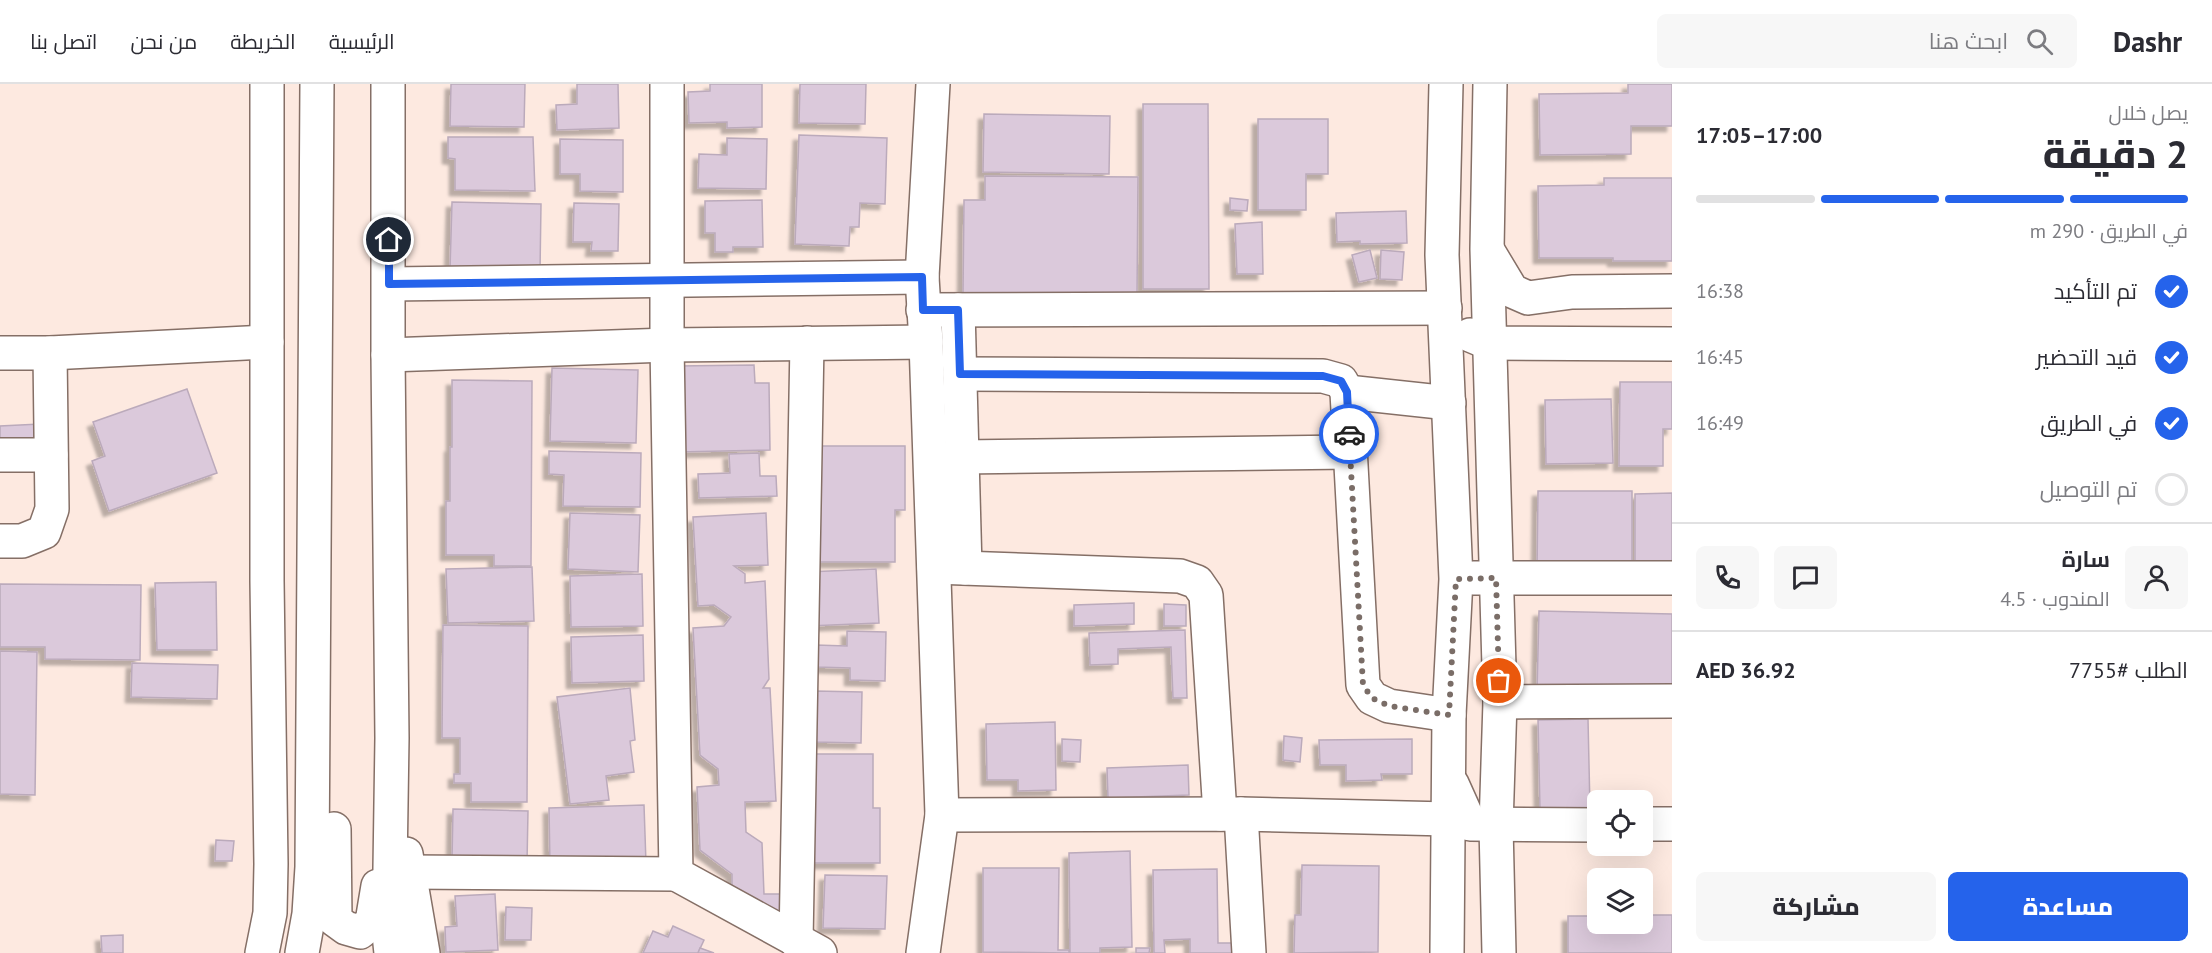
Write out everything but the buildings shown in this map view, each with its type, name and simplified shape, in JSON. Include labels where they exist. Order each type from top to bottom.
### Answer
[{"type":"street","points":[[262,953],[270,914],[271,864],[267,581],[267,84]]},
{"type":"street","points":[[302,953],[309,914],[312,867],[317,84]]},
{"type":"street","points":[[388,84],[392,738],[389,934],[391,953]]},
{"type":"street","points":[[667,84],[667,345],[676,874]]},
{"type":"street","points":[[933,84],[922,277],[949,567]]},
{"type":"street","points":[[1446,84],[1442,255],[1456,579],[1449,715],[1447,953]]},
{"type":"street","points":[[1490,84],[1487,249],[1500,702],[1496,826],[1499,953]]},
{"type":"street","points":[[1487,249],[1512,291],[1528,298],[1572,292],[1672,291]]},
{"type":"street","points":[[1442,255],[1467,333],[1489,343],[1672,344]]},
{"type":"street","points":[[389,284],[922,277]]},
{"type":"street","points":[[1572,292],[1562,306],[1562,328],[1575,344]]},
{"type":"street","points":[[388,355],[667,345],[807,343],[925,326],[958,310],[1445,308]]},
{"type":"street","points":[[923,953],[942,815],[949,567],[962,457],[958,310]]},
{"type":"street","points":[[0,352],[50,353],[267,342]]},
{"type":"street","points":[[408,872],[676,874],[808,947],[807,343]]},
{"type":"street","points":[[0,542],[22,541],[44,532],[52,509],[50,353]]},
{"type":"street","points":[[960,374],[1323,376],[1341,381],[1347,392],[1363,685],[1372,698],[1389,706],[1449,715]]},
{"type":"street","points":[[1347,392],[1449,403]]},
{"type":"street","points":[[962,457],[1350,452]]},
{"type":"street","points":[[0,455],[51,455]]},
{"type":"street","points":[[949,567],[1180,576],[1197,582],[1206,595],[1249,953]]},
{"type":"street","points":[[1456,579],[1672,578]]},
{"type":"street","points":[[267,581],[278,610],[292,626],[313,666],[334,804],[335,920],[346,928],[360,932],[372,922],[377,893],[392,738]]},
{"type":"street","points":[[1500,702],[1672,701]]},
{"type":"street","points":[[392,738],[408,872],[423,953]]},
{"type":"street","points":[[1450,778],[1470,824],[1587,825]]},
{"type":"street","points":[[942,815],[1231,814],[1448,819]]},
{"type":"street","points":[[1653,824],[1672,824]]},
{"type":"street","points":[[268,953],[277,943],[297,904],[312,867]]},
{"type":"way so far","points":[[1349,434],[1363,685],[1372,698],[1389,706],[1449,715],[1456,579],[1496,578],[1499,681]]},
{"type":"route","points":[[389,240],[389,284],[922,277],[923,310],[958,310],[960,374],[1323,376],[1341,381],[1347,392],[1349,434]]}]
